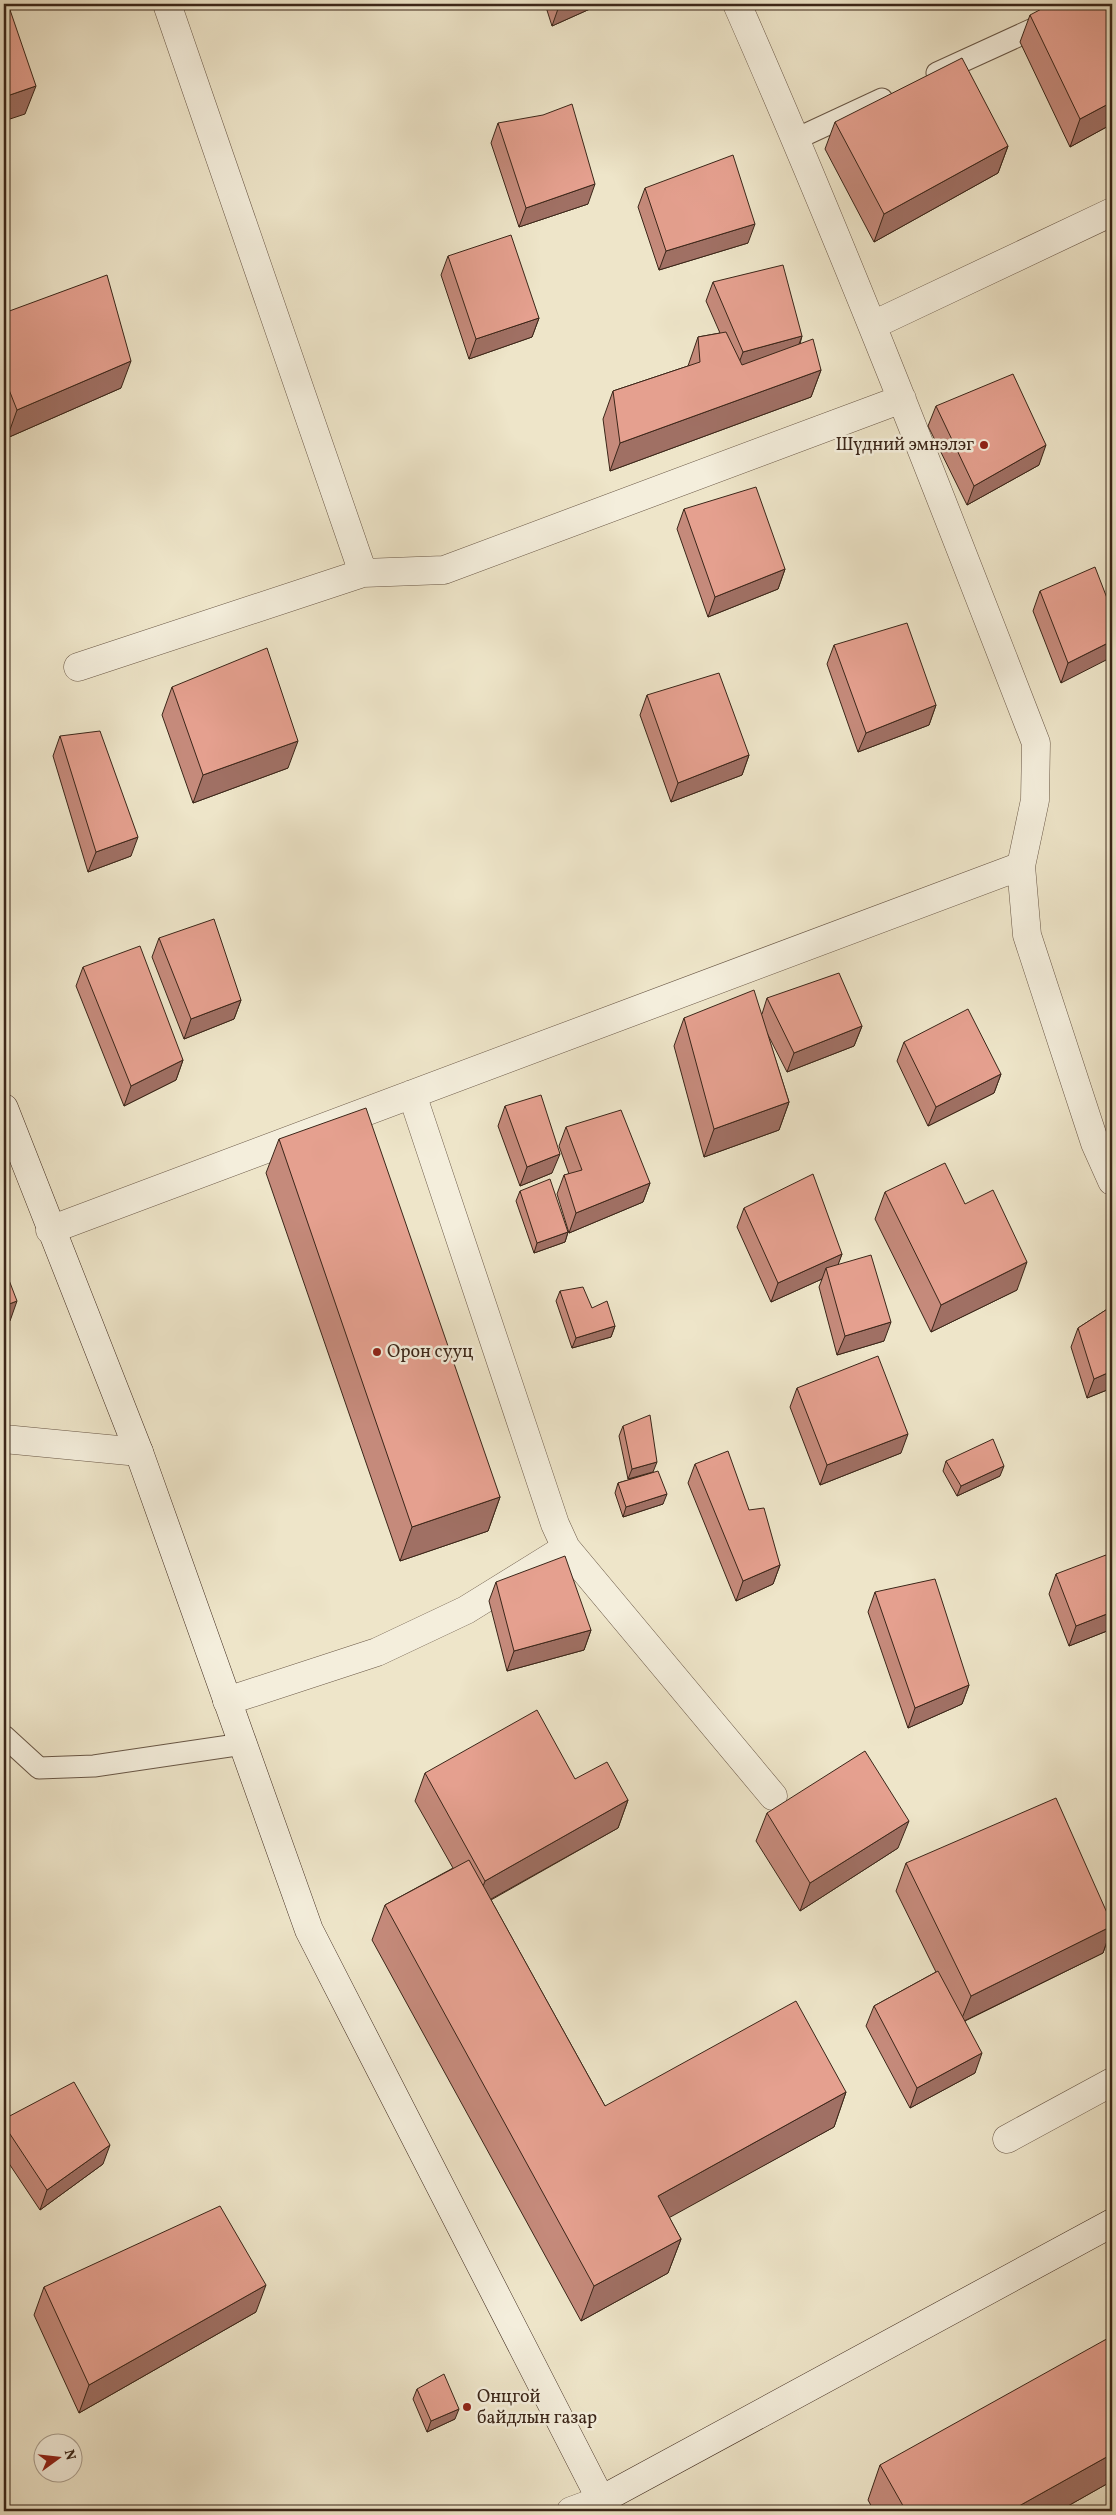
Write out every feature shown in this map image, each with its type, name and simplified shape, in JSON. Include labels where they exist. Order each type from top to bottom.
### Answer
[{"type":"street","points":[[167,4],[363,573]]},
{"type":"street","points":[[736,4],[796,139],[873,325],[1036,742],[1035,800],[1021,866],[1027,935],[1095,1143],[1112,1181]]},
{"type":"street","points":[[873,325],[1112,212]]},
{"type":"street","points":[[78,667],[363,573],[444,570],[902,399]]},
{"type":"street","points":[[50,1230],[1021,866]]},
{"type":"street","points":[[412,1094],[555,1524],[566,1548],[773,1796]]},
{"type":"street","points":[[4,1108],[50,1230],[139,1452],[309,1930],[601,2500]]},
{"type":"street","points":[[4,1439],[139,1452]]},
{"type":"street","points":[[227,1701],[377,1652],[466,1610],[566,1548]]},
{"type":"street","points":[[1007,2139],[1112,2082]]},
{"type":"street","points":[[572,2511],[601,2500],[1112,2223]]},
{"type":"lane","points":[[796,139],[1088,4]]},
{"type":"lane","points":[[4,1736],[39,1768],[94,1766],[243,1744]]},
{"type":"building","points":[[4,4],[8,4],[36,86],[4,97]]},
{"type":"building","points":[[1051,4],[1112,4],[1112,102],[1080,119],[1030,15]]},
{"type":"building","points":[[962,58],[1008,146],[884,214],[835,122]]},
{"type":"building","points":[[572,104],[595,184],[526,208],[498,123],[543,115]]},
{"type":"building","points":[[733,155],[755,224],[666,251],[645,188]]},
{"type":"building","points":[[511,235],[539,318],[476,339],[448,256]]},
{"type":"building","points":[[783,265],[802,336],[743,352],[713,282]]},
{"type":"building","points":[[107,275],[131,361],[17,410],[4,377],[4,313]]},
{"type":"building","points":[[726,332],[742,365],[813,339],[821,370],[620,443],[613,391],[700,362],[698,337]]},
{"type":"building","name":"Шүдний эмнэлэг","points":[[1013,374],[1046,445],[974,486],[936,406]]},
{"type":"building","points":[[756,487],[785,569],[715,597],[684,509]]},
{"type":"building","points":[[1095,567],[1112,611],[1112,641],[1068,663],[1040,591]]},
{"type":"building","points":[[907,623],[936,705],[866,733],[834,645]]},
{"type":"building","points":[[267,648],[298,741],[203,775],[172,687]]},
{"type":"building","points":[[719,673],[749,755],[678,783],[647,695]]},
{"type":"building","points":[[100,731],[138,837],[96,852],[60,736]]},
{"type":"building","points":[[214,919],[241,1000],[191,1019],[159,938]]},
{"type":"building","points":[[140,946],[183,1060],[131,1086],[83,967]]},
{"type":"building","points":[[839,973],[862,1026],[794,1053],[767,998]]},
{"type":"building","points":[[754,990],[789,1102],[714,1129],[684,1018]]},
{"type":"building","points":[[968,1009],[1001,1074],[936,1107],[904,1042]]},
{"type":"building","points":[[541,1095],[560,1154],[527,1167],[505,1106]]},
{"type":"building","name":"Орон сууц","points":[[366,1108],[500,1497],[412,1527],[279,1139]]},
{"type":"building","points":[[621,1110],[650,1183],[576,1213],[564,1175],[582,1170],[566,1127]]},
{"type":"building","points":[[945,1163],[965,1204],[993,1190],[1027,1262],[941,1305],[885,1192]]},
{"type":"building","points":[[813,1174],[842,1254],[778,1283],[744,1208]]},
{"type":"building","points":[[550,1179],[568,1232],[537,1243],[520,1191]]},
{"type":"building","points":[[871,1255],[891,1322],[845,1336],[826,1268]]},
{"type":"building","points":[[4,1267],[17,1301],[4,1306]]},
{"type":"building","points":[[583,1287],[592,1308],[607,1301],[615,1326],[576,1338],[560,1291]]},
{"type":"building","points":[[1112,1306],[1112,1371],[1094,1379],[1078,1328]]},
{"type":"building","points":[[878,1356],[908,1434],[827,1465],[797,1388]]},
{"type":"building","points":[[650,1415],[657,1462],[632,1469],[623,1426]]},
{"type":"building","points":[[993,1439],[1004,1466],[961,1486],[946,1461]]},
{"type":"building","points":[[728,1451],[749,1510],[764,1508],[780,1565],[743,1581],[695,1464]]},
{"type":"building","points":[[658,1471],[667,1494],[626,1507],[618,1483]]},
{"type":"building","points":[[1106,1555],[1112,1573],[1112,1612],[1076,1626],[1056,1574]]},
{"type":"building","points":[[565,1556],[591,1630],[514,1651],[496,1582]]},
{"type":"building","points":[[935,1579],[969,1685],[915,1708],[875,1592]]},
{"type":"building","points":[[537,1710],[575,1779],[607,1762],[628,1800],[485,1881],[425,1773]]},
{"type":"building","points":[[865,1751],[909,1821],[810,1883],[767,1813]]},
{"type":"building","points":[[1056,1798],[1112,1926],[971,1996],[906,1863]]},
{"type":"building","points":[[469,1860],[605,2106],[796,2001],[846,2092],[658,2196],[681,2239],[594,2286],[385,1905]]},
{"type":"building","points":[[938,1971],[982,2053],[917,2088],[874,2006]]},
{"type":"building","points":[[74,2082],[110,2145],[47,2190],[4,2125],[4,2119]]},
{"type":"building","points":[[220,2206],[266,2285],[89,2385],[44,2287]]},
{"type":"building","points":[[1112,2336],[1112,2454],[1010,2511],[906,2511],[880,2465]]},
{"type":"building","points":[[444,2374],[459,2409],[431,2421],[417,2389]]},
{"type":"place","name":"Шүдний эмнэлэг","points":[[984,445]]},
{"type":"place","name":"Орон сууц","points":[[377,1352]]},
{"type":"place","name":"Онцгой байдлын газар","points":[[467,2407]]}]
